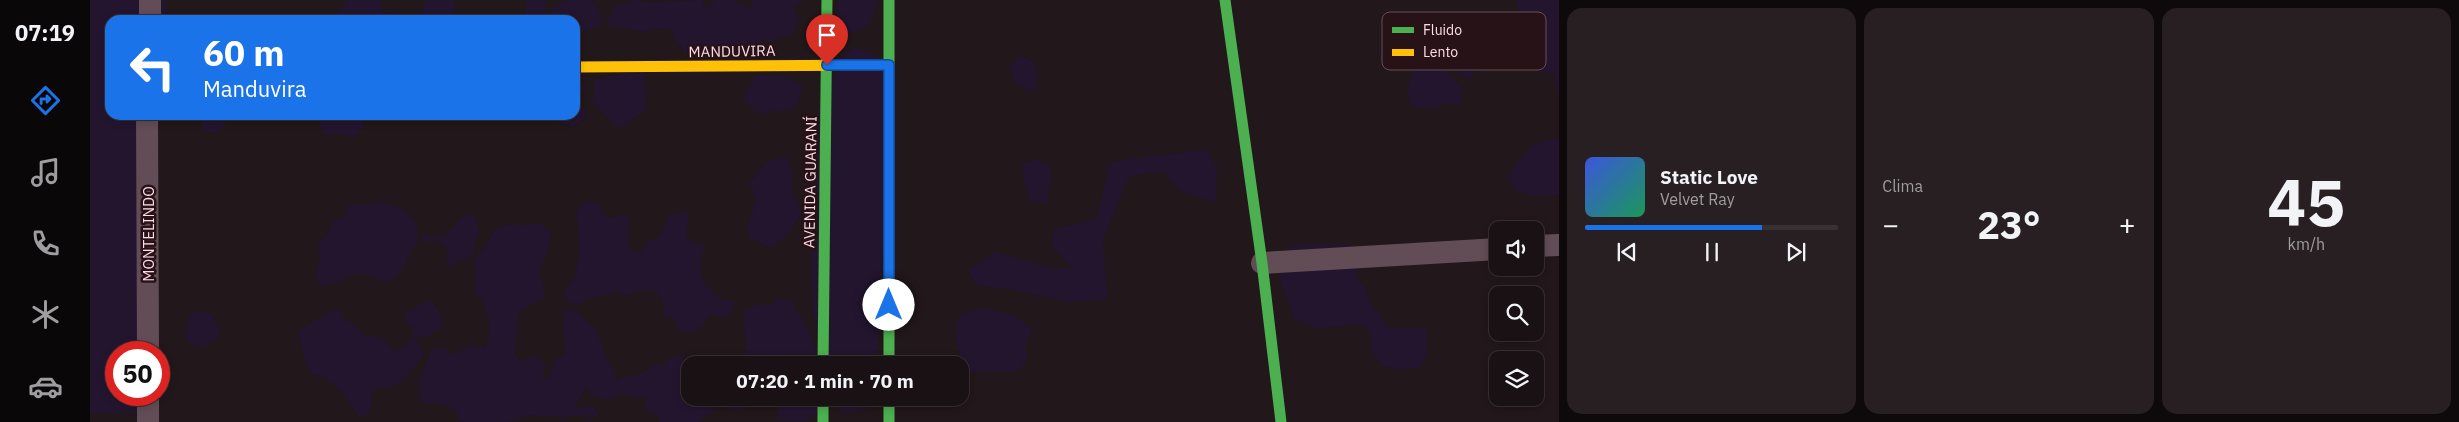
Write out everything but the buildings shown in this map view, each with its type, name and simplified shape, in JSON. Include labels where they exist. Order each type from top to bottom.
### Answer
[{"type":"main road","name":"AVENIDA GUARANÍ","points":[[823,356],[827,0]]},
{"type":"main road","points":[[889,0],[889,356]]},
{"type":"main road","points":[[1225,0],[1262,263],[1281,422]]},
{"type":"main road","name":"MANDUVIRA","points":[[580,67],[889,65]]},
{"type":"main road","points":[[822,422],[823,406]]},
{"type":"main road","points":[[889,406],[889,422]]},
{"type":"street","points":[[150,0],[150,15]]},
{"type":"street","name":"MONTELINDO","points":[[147,120],[148,341]]},
{"type":"street","points":[[1544,246],[1559,245]]},
{"type":"street","points":[[1262,263],[1489,250]]},
{"type":"street","points":[[148,406],[148,422]]},
{"type":"shaded area","points":[[90,0],[167,0],[166,15],[105,15],[105,120],[159,120],[144,341],[105,341],[105,406],[139,406],[139,413],[90,413]]},
{"type":"shaded area","points":[[347,0],[381,0],[381,11],[390,15],[334,15],[344,6]]},
{"type":"shaded area","points":[[426,0],[454,0],[457,8],[449,15],[424,15],[422,10]]},
{"type":"shaded area","points":[[526,0],[546,0],[545,15],[525,15]]},
{"type":"shaded area","points":[[566,0],[592,0],[600,13],[601,22],[598,27],[580,33],[580,15],[549,15],[549,12]]},
{"type":"shaded area","points":[[634,0],[648,2],[704,0],[703,8],[712,5],[715,0],[732,0],[753,10],[752,0],[804,0],[794,8],[797,22],[790,36],[782,36],[774,41],[761,41],[742,54],[688,55],[676,42],[672,29],[665,30],[662,28],[644,32],[608,26],[608,18],[614,7]]},
{"type":"shaded area","points":[[838,0],[878,0],[869,24],[862,29],[852,32],[843,29],[840,25],[837,15]]},
{"type":"shaded area","points":[[1517,0],[1559,0],[1559,99],[1554,75],[1537,70],[1546,70],[1546,12],[1519,12]]},
{"type":"shaded area","points":[[857,47],[873,54],[890,71],[877,356],[822,356],[815,325],[810,273],[813,233],[810,153],[815,118],[845,53]]},
{"type":"shaded area","points":[[1020,56],[1029,58],[1036,69],[1037,91],[1025,89],[1014,82],[1011,65]]},
{"type":"shaded area","points":[[644,68],[646,110],[624,126],[615,126],[591,100],[594,95],[594,80]]},
{"type":"shaded area","points":[[1414,70],[1441,70],[1446,72],[1461,86],[1462,105],[1447,103],[1437,108],[1411,107],[1407,89]]},
{"type":"shaded area","points":[[1452,70],[1475,70],[1470,80]]},
{"type":"shaded area","points":[[755,75],[781,76],[798,83],[803,88],[798,103],[794,107],[779,112],[775,109],[760,114],[748,104],[743,95],[753,83]]},
{"type":"shaded area","points":[[580,80],[582,81],[585,89],[580,98]]},
{"type":"shaded area","points":[[580,104],[586,112],[585,119],[573,126],[555,121],[580,120]]},
{"type":"shaded area","points":[[200,120],[226,120],[216,134],[204,130]]},
{"type":"shaded area","points":[[320,120],[362,120],[363,126],[354,137],[341,134],[326,135],[319,126]]},
{"type":"shaded area","points":[[1559,139],[1559,195],[1536,196],[1516,191],[1508,176],[1524,154],[1540,142]]},
{"type":"shaded area","points":[[1206,149],[1217,167],[1216,203],[1182,192],[1164,171],[1129,176],[1103,240],[1107,300],[1069,302],[1015,290],[977,286],[968,271],[996,252],[1055,269],[1072,267],[1053,249],[1054,229],[1096,219],[1110,162]]},
{"type":"shaded area","points":[[786,157],[792,168],[792,192],[802,213],[787,235],[770,249],[758,241],[750,240],[746,230],[757,200],[749,184],[767,161]]},
{"type":"shaded area","points":[[1038,159],[1050,167],[1051,182],[1046,204],[1031,201],[1024,185],[1022,163]]},
{"type":"shaded area","points":[[590,201],[599,205],[603,216],[613,218],[625,214],[629,220],[628,239],[632,253],[644,252],[644,245],[649,240],[661,237],[668,216],[684,211],[689,215],[686,237],[695,244],[702,243],[705,247],[700,257],[703,283],[721,300],[734,300],[734,307],[726,317],[709,315],[704,325],[688,333],[676,328],[673,316],[664,319],[664,306],[657,291],[637,291],[629,296],[615,291],[608,295],[599,295],[576,305],[567,301],[563,290],[574,279],[578,256],[576,214],[581,205]]},
{"type":"shaded area","points":[[382,202],[402,208],[417,226],[417,244],[409,254],[403,269],[387,282],[359,274],[330,285],[321,286],[316,278],[320,257],[318,243],[327,235],[333,221],[342,219],[348,206]]},
{"type":"shaded area","points":[[465,215],[473,215],[480,233],[475,241],[474,254],[450,267],[446,259],[449,252],[443,245],[438,242],[424,242],[421,237],[425,234],[433,237],[439,235],[443,237]]},
{"type":"shaded area","points":[[531,223],[541,224],[550,232],[547,253],[538,273],[543,281],[544,298],[519,311],[515,356],[523,361],[532,357],[539,357],[546,365],[542,381],[548,379],[557,357],[565,356],[563,311],[575,310],[586,320],[598,336],[608,362],[615,370],[615,383],[621,377],[638,375],[657,363],[663,367],[669,358],[679,355],[681,356],[681,406],[715,406],[713,412],[697,422],[659,422],[659,417],[650,413],[645,408],[646,398],[622,393],[610,399],[598,398],[589,396],[587,385],[575,408],[591,405],[600,415],[592,418],[574,415],[561,418],[555,415],[551,417],[529,415],[507,422],[464,422],[459,419],[458,412],[440,403],[421,402],[419,379],[433,348],[444,348],[452,355],[472,345],[484,348],[487,342],[489,327],[486,310],[474,292],[476,276],[474,258],[483,251],[491,235],[500,227],[523,224],[524,227]]},
{"type":"shaded area","points":[[1295,244],[1351,244],[1358,261],[1357,278],[1365,287],[1368,299],[1389,328],[1426,328],[1428,353],[1419,368],[1396,369],[1381,365],[1371,350],[1371,333],[1361,324],[1319,329],[1295,320],[1281,284],[1277,258]]},
{"type":"shaded area","points":[[776,298],[792,303],[804,319],[806,328],[812,335],[818,356],[747,356],[744,310],[755,305],[772,305]]},
{"type":"shaded area","points":[[424,302],[432,302],[441,315],[439,329],[426,338],[416,336],[411,332],[414,326],[406,322],[406,313]]},
{"type":"shaded area","points":[[333,309],[340,309],[343,318],[354,324],[364,336],[381,337],[394,351],[416,336],[424,356],[399,384],[376,389],[371,393],[370,411],[366,416],[358,416],[345,396],[334,384],[320,376],[312,375],[305,362],[299,333]]},
{"type":"shaded area","points":[[981,309],[1010,314],[1033,331],[1026,343],[1026,362],[1018,371],[969,372],[969,356],[960,356],[956,332],[959,317],[968,312]]},
{"type":"shaded area","points":[[198,311],[210,314],[220,328],[216,340],[203,348],[193,345],[186,338],[189,316]]},
{"type":"shaded area","points":[[723,406],[754,406],[740,411]]},
{"type":"shaded area","points":[[778,406],[818,406],[815,416],[811,418],[796,421],[777,418]]},
{"type":"shaded area","points":[[868,406],[866,410],[847,413],[832,407]]},
{"type":"traffic: fast","points":[[823,356],[827,0]]},
{"type":"traffic: fast","points":[[889,0],[889,356]]},
{"type":"traffic: fast","points":[[1225,0],[1262,263],[1281,422]]},
{"type":"traffic: fast","points":[[823,406],[823,422]]},
{"type":"traffic: fast","points":[[889,406],[889,422]]},
{"type":"traffic: slow","points":[[580,67],[889,65]]},
{"type":"route","points":[[827,65],[889,65],[889,305]]}]
